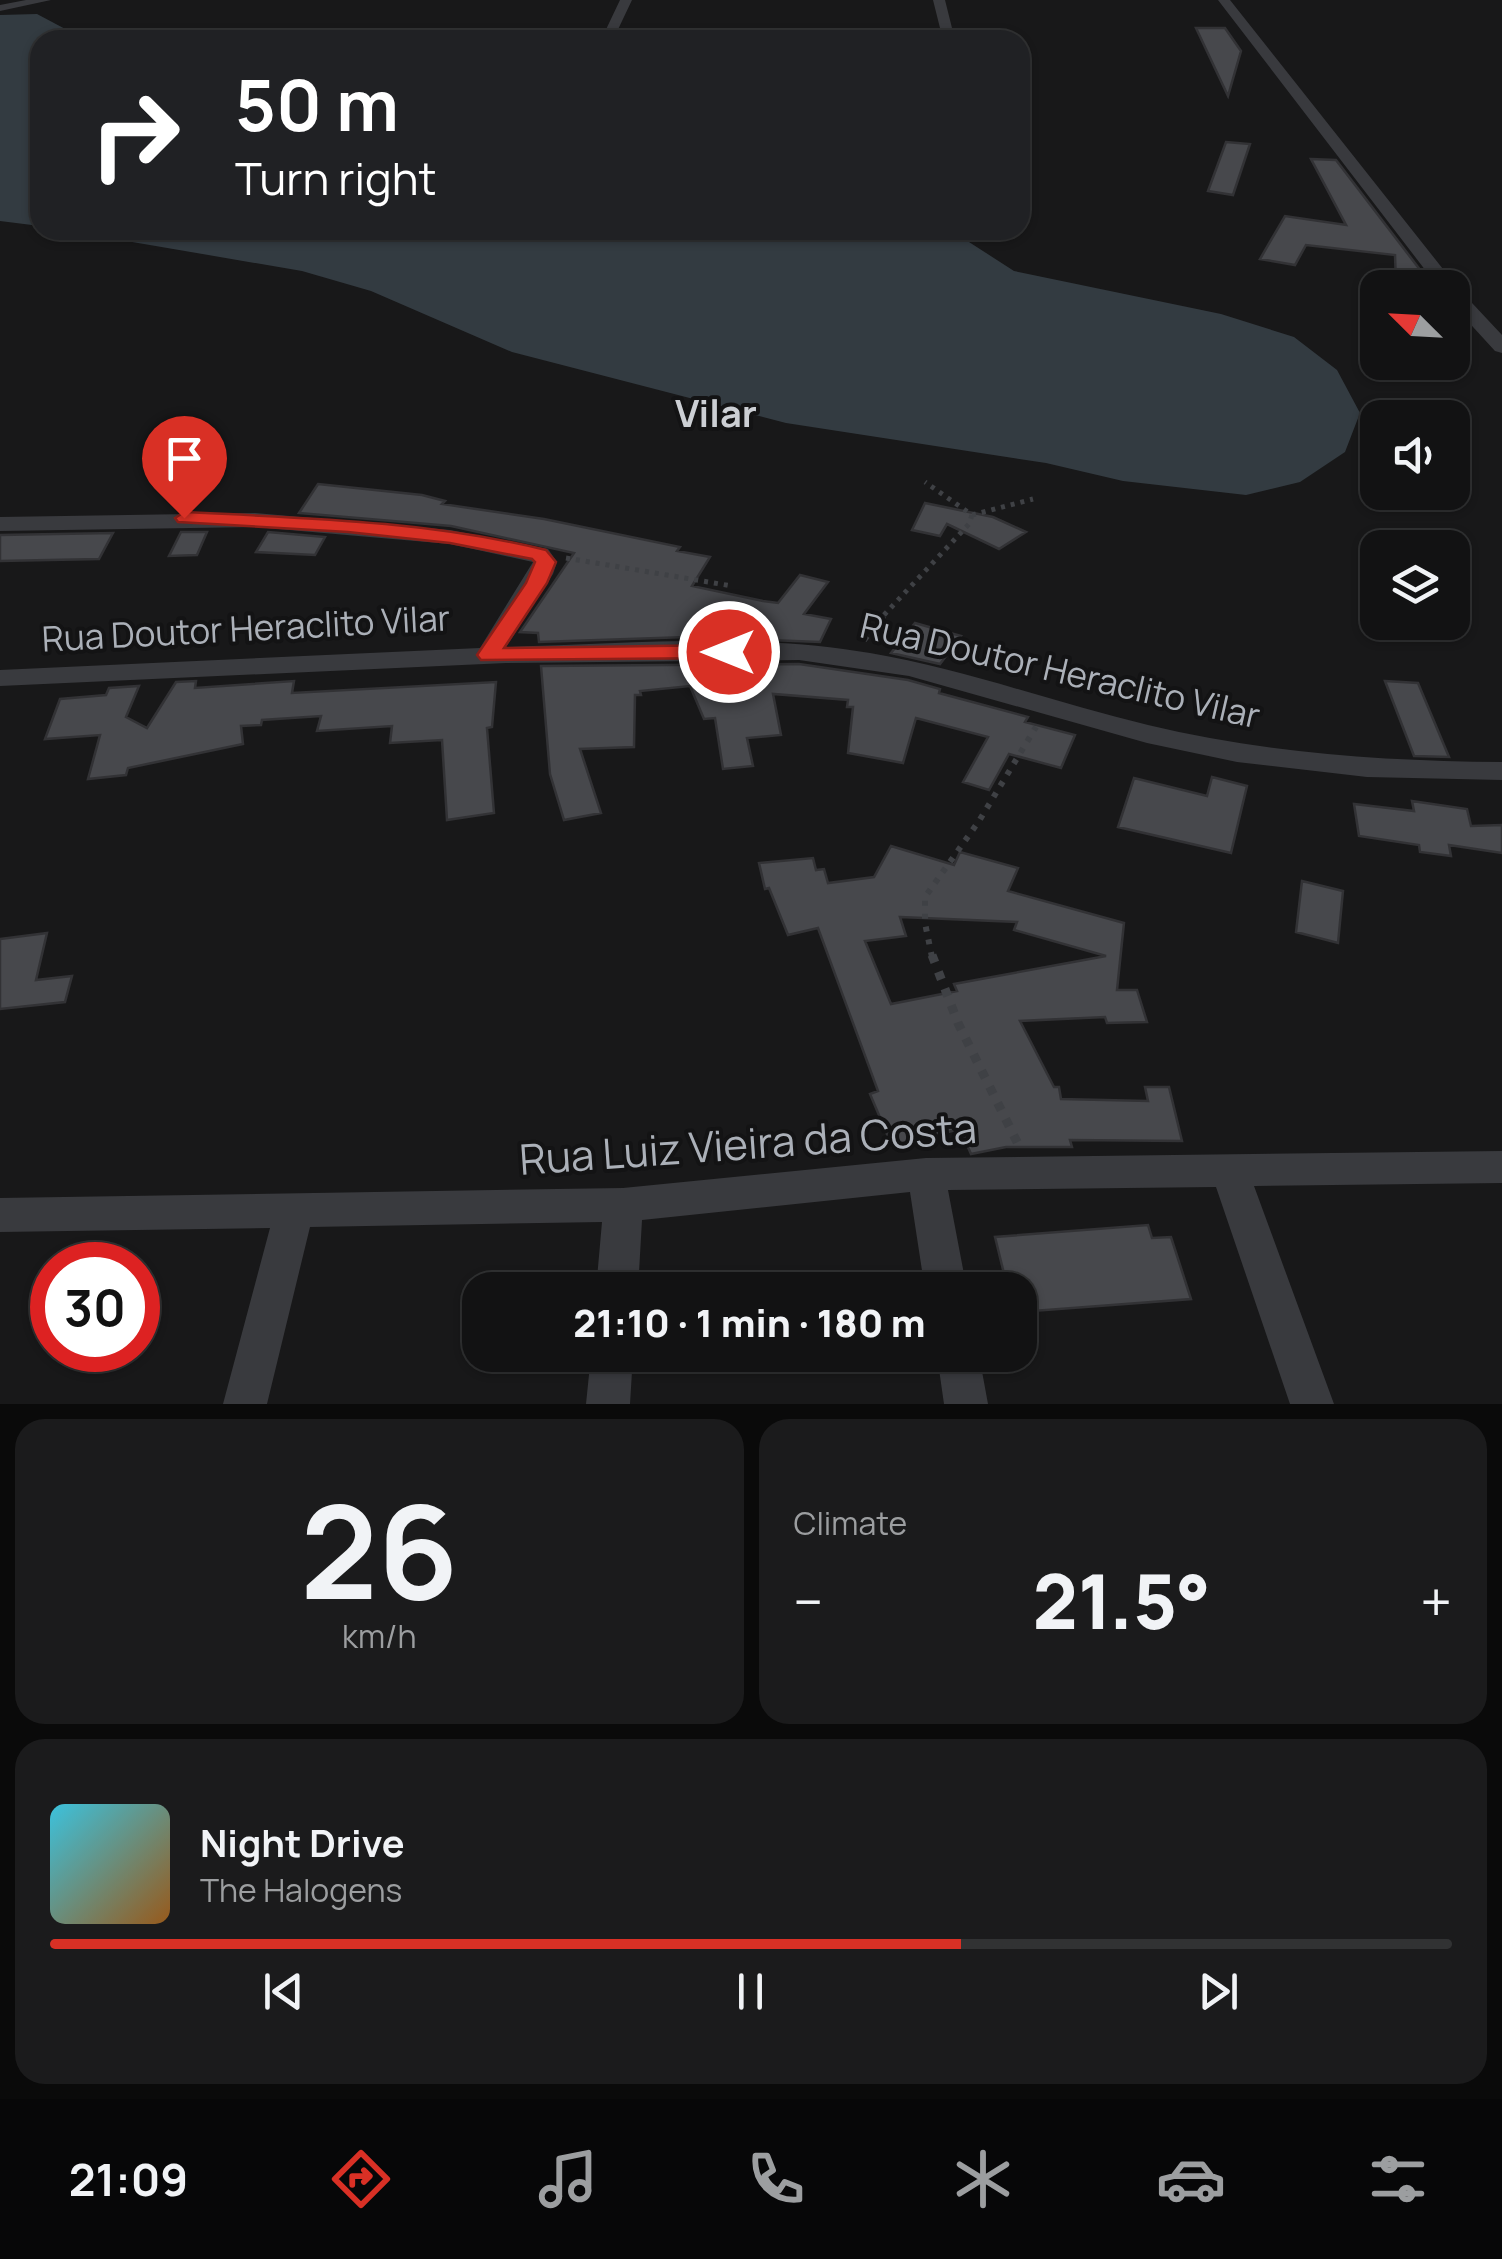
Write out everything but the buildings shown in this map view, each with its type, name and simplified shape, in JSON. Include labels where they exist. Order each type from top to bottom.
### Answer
[{"type":"street","points":[[0,8],[45,0]]},
{"type":"street","points":[[612,30],[626,0]]},
{"type":"street","points":[[939,0],[946,30]]},
{"type":"street","points":[[1224,0],[1435,270]]},
{"type":"street","points":[[1470,312],[1502,348]]},
{"type":"street","points":[[0,524],[254,520],[365,528],[537,554],[536,583],[488,655]]},
{"type":"street","name":"Rua Doutor Heraclito Vilar","points":[[0,678],[488,655],[768,652],[854,658],[1273,760],[1332,768],[1502,771]]},
{"type":"street","name":"Rua Luiz Vieira da Costa","points":[[0,1215],[623,1205],[926,1174],[1034,1176],[1502,1167]]},
{"type":"street","points":[[1230,1172],[1312,1404]]},
{"type":"street","points":[[926,1174],[943,1272]]},
{"type":"street","points":[[618,1272],[623,1205]]},
{"type":"street","points":[[245,1404],[294,1212]]},
{"type":"street","points":[[608,1404],[611,1372]]},
{"type":"street","points":[[961,1372],[966,1404]]},
{"type":"path","points":[[925,482],[972,515]]},
{"type":"path","points":[[854,658],[872,626],[959,536],[972,515],[1033,498]]},
{"type":"path","points":[[537,554],[732,586]]},
{"type":"path","points":[[1034,1176],[970,1052],[942,982],[923,912],[926,896],[979,821],[1047,708]]},
{"type":"shaded area","points":[[37,14],[67,30],[30,30],[30,225],[0,221],[0,15]]},
{"type":"shaded area","points":[[121,240],[964,240],[1014,271],[1221,314],[1294,337],[1337,370],[1360,413],[1345,452],[1300,482],[1246,495],[1123,481],[1046,463],[786,423],[512,352],[371,291],[302,271]]},
{"type":"district","name":"Vilar","points":[[716,414]]},
{"type":"route","points":[[184,518],[348,526],[450,537],[539,554],[546,562],[536,583],[488,655],[729,652]]}]
